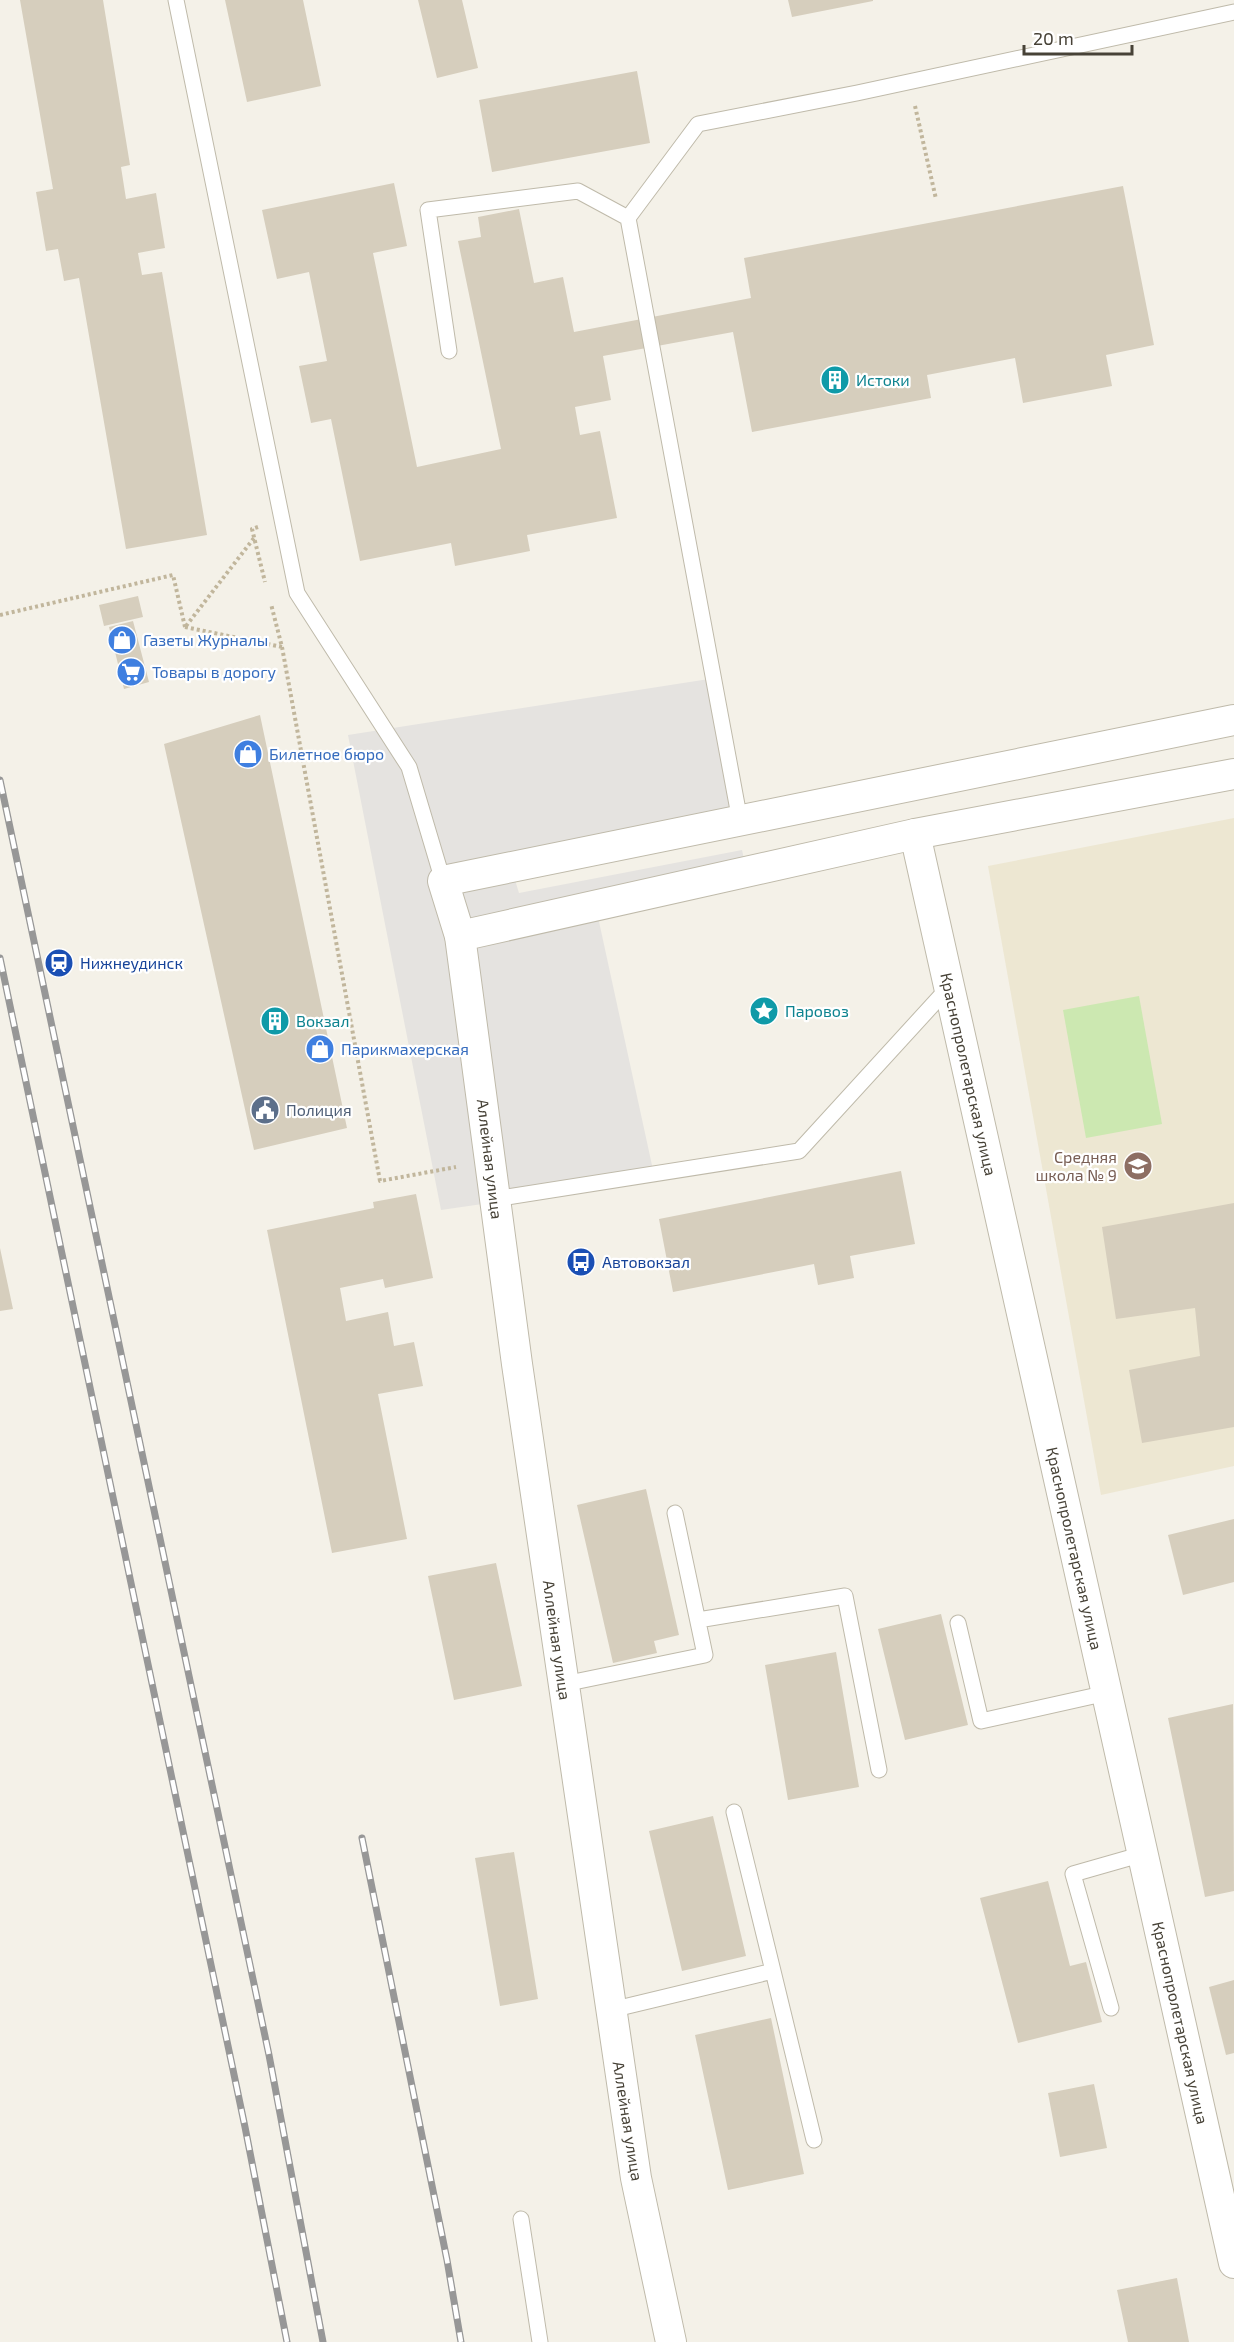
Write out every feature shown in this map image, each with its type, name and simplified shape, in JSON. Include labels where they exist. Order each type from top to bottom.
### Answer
[{"type":"street","points":[[443,881],[1234,720]]},
{"type":"street","points":[[460,936],[915,834],[1234,774]]},
{"type":"street","name":"Краснопролетарская улица","points":[[915,834],[1234,2263]]},
{"type":"street","name":"Аллейная улица","points":[[443,881],[460,936],[495,1199],[636,2178],[672,2342]]},
{"type":"lane","points":[[177,0],[297,593],[409,767],[443,881]]},
{"type":"lane","points":[[740,821],[628,218],[698,124],[910,82],[1234,12]]},
{"type":"lane","points":[[448,351],[428,210],[578,190],[628,218]]},
{"type":"lane","points":[[495,1199],[799,1151],[948,988]]},
{"type":"lane","points":[[564,1684],[705,1655],[675,1513]]},
{"type":"lane","points":[[698,1620],[845,1596],[879,1770]]},
{"type":"lane","points":[[958,1623],[981,1721],[1107,1693]]},
{"type":"lane","points":[[734,1812],[814,2140]]},
{"type":"lane","points":[[1111,2008],[1072,1874],[1143,1854]]},
{"type":"lane","points":[[611,2010],[773,1971]]},
{"type":"lane","points":[[521,2219],[540,2342]]},
{"type":"path","points":[[910,82],[936,199]]},
{"type":"path","points":[[283,520],[252,529],[282,647],[381,1181],[490,1160]]},
{"type":"path","points":[[185,627],[254,538]]},
{"type":"path","points":[[0,615],[172,575],[185,627]]},
{"type":"path","points":[[185,627],[282,647]]},
{"type":"shaded area","points":[[709,679],[736,829],[515,880],[519,893],[742,850],[750,886],[598,917],[655,1179],[441,1210],[348,735]]},
{"type":"shaded area","name":"Средняя школа № 9","points":[[1234,818],[1234,1466],[1101,1495],[988,866]]},
{"type":"green space","points":[[1139,996],[1162,1124],[1086,1138],[1063,1010]]},
{"type":"building","points":[[20,0],[103,0],[130,165],[121,167],[126,199],[156,193],[165,248],[138,253],[142,275],[162,272],[207,535],[126,549],[79,278],[64,281],[58,249],[46,251],[36,192],[53,189]]},
{"type":"building","points":[[225,0],[303,0],[321,86],[247,102]]},
{"type":"building","points":[[418,0],[462,0],[478,68],[437,78]]},
{"type":"building","points":[[788,0],[873,0],[873,1],[792,17]]},
{"type":"building","points":[[637,71],[650,143],[492,172],[479,100]]},
{"type":"building","name":"Истоки","points":[[394,183],[407,246],[373,253],[417,467],[501,449],[458,241],[481,237],[478,217],[519,209],[534,283],[563,277],[574,332],[751,298],[744,258],[1123,186],[1154,345],[1106,355],[1112,386],[1023,403],[1015,358],[927,375],[931,398],[752,432],[733,332],[603,356],[611,400],[575,407],[580,435],[600,431],[617,518],[527,535],[530,551],[455,566],[451,543],[360,561],[331,419],[311,423],[299,366],[327,361],[309,272],[277,279],[262,210]]},
{"type":"building","points":[[138,596],[143,617],[104,626],[99,605]]},
{"type":"building","points":[[133,621],[149,682],[124,689],[109,627]]},
{"type":"building","name":"Вокзал","points":[[260,715],[347,1128],[254,1150],[164,744]]},
{"type":"building","points":[[901,1171],[915,1244],[850,1256],[854,1278],[818,1285],[814,1264],[673,1292],[659,1219]]},
{"type":"building","points":[[416,1194],[433,1278],[385,1288],[383,1279],[340,1288],[346,1321],[388,1312],[394,1346],[414,1342],[423,1386],[378,1394],[407,1539],[332,1553],[267,1230],[374,1208],[373,1202]]},
{"type":"building","points":[[1234,1203],[1234,1427],[1142,1443],[1129,1370],[1200,1356],[1195,1308],[1116,1319],[1102,1227]]},
{"type":"building","points":[[0,1248],[13,1309],[0,1311]]},
{"type":"building","points":[[646,1489],[679,1635],[654,1641],[657,1653],[613,1663],[577,1505]]},
{"type":"building","points":[[1234,1519],[1234,1582],[1183,1595],[1168,1535]]},
{"type":"building","points":[[496,1563],[522,1686],[454,1700],[428,1576]]},
{"type":"building","points":[[941,1614],[968,1725],[905,1740],[878,1629]]},
{"type":"building","points":[[836,1652],[859,1787],[788,1800],[765,1665]]},
{"type":"building","points":[[1233,1704],[1234,1891],[1205,1897],[1168,1718]]},
{"type":"building","points":[[713,1816],[746,1956],[682,1971],[649,1831]]},
{"type":"building","points":[[514,1852],[538,1999],[500,2006],[475,1858]]},
{"type":"building","points":[[1048,1881],[1070,1966],[1086,1962],[1102,2022],[1018,2043],[980,1898]]},
{"type":"building","points":[[1234,1980],[1234,2053],[1226,2055],[1209,1987]]},
{"type":"building","points":[[771,2018],[804,2174],[728,2190],[695,2035]]},
{"type":"building","points":[[1094,2084],[1107,2148],[1060,2157],[1048,2093]]},
{"type":"building","points":[[1177,2278],[1189,2342],[1128,2342],[1117,2290]]},
{"type":"railway","points":[[0,780],[269,2055],[323,2342]]},
{"type":"railway","points":[[0,958],[245,2127],[287,2342]]},
{"type":"railway","points":[[362,1838],[447,2260],[461,2342]]},
{"type":"place","name":"Истоки","points":[[835,380]]},
{"type":"place","name":"Газеты Журналы","points":[[122,640]]},
{"type":"place","name":"Товары в дорогу","points":[[131,672]]},
{"type":"place","name":"Билетное бюро","points":[[248,754]]},
{"type":"place","name":"Нижнеудинск","points":[[59,963]]},
{"type":"place","name":"Паровоз","points":[[764,1011]]},
{"type":"place","name":"Вокзал","points":[[275,1021]]},
{"type":"place","name":"Парикмахерская","points":[[320,1049]]},
{"type":"place","name":"Полиция","points":[[265,1110]]},
{"type":"place","name":"Средняя школа № 9","points":[[1138,1166]]},
{"type":"place","name":"Автовокзал","points":[[581,1262]]}]
